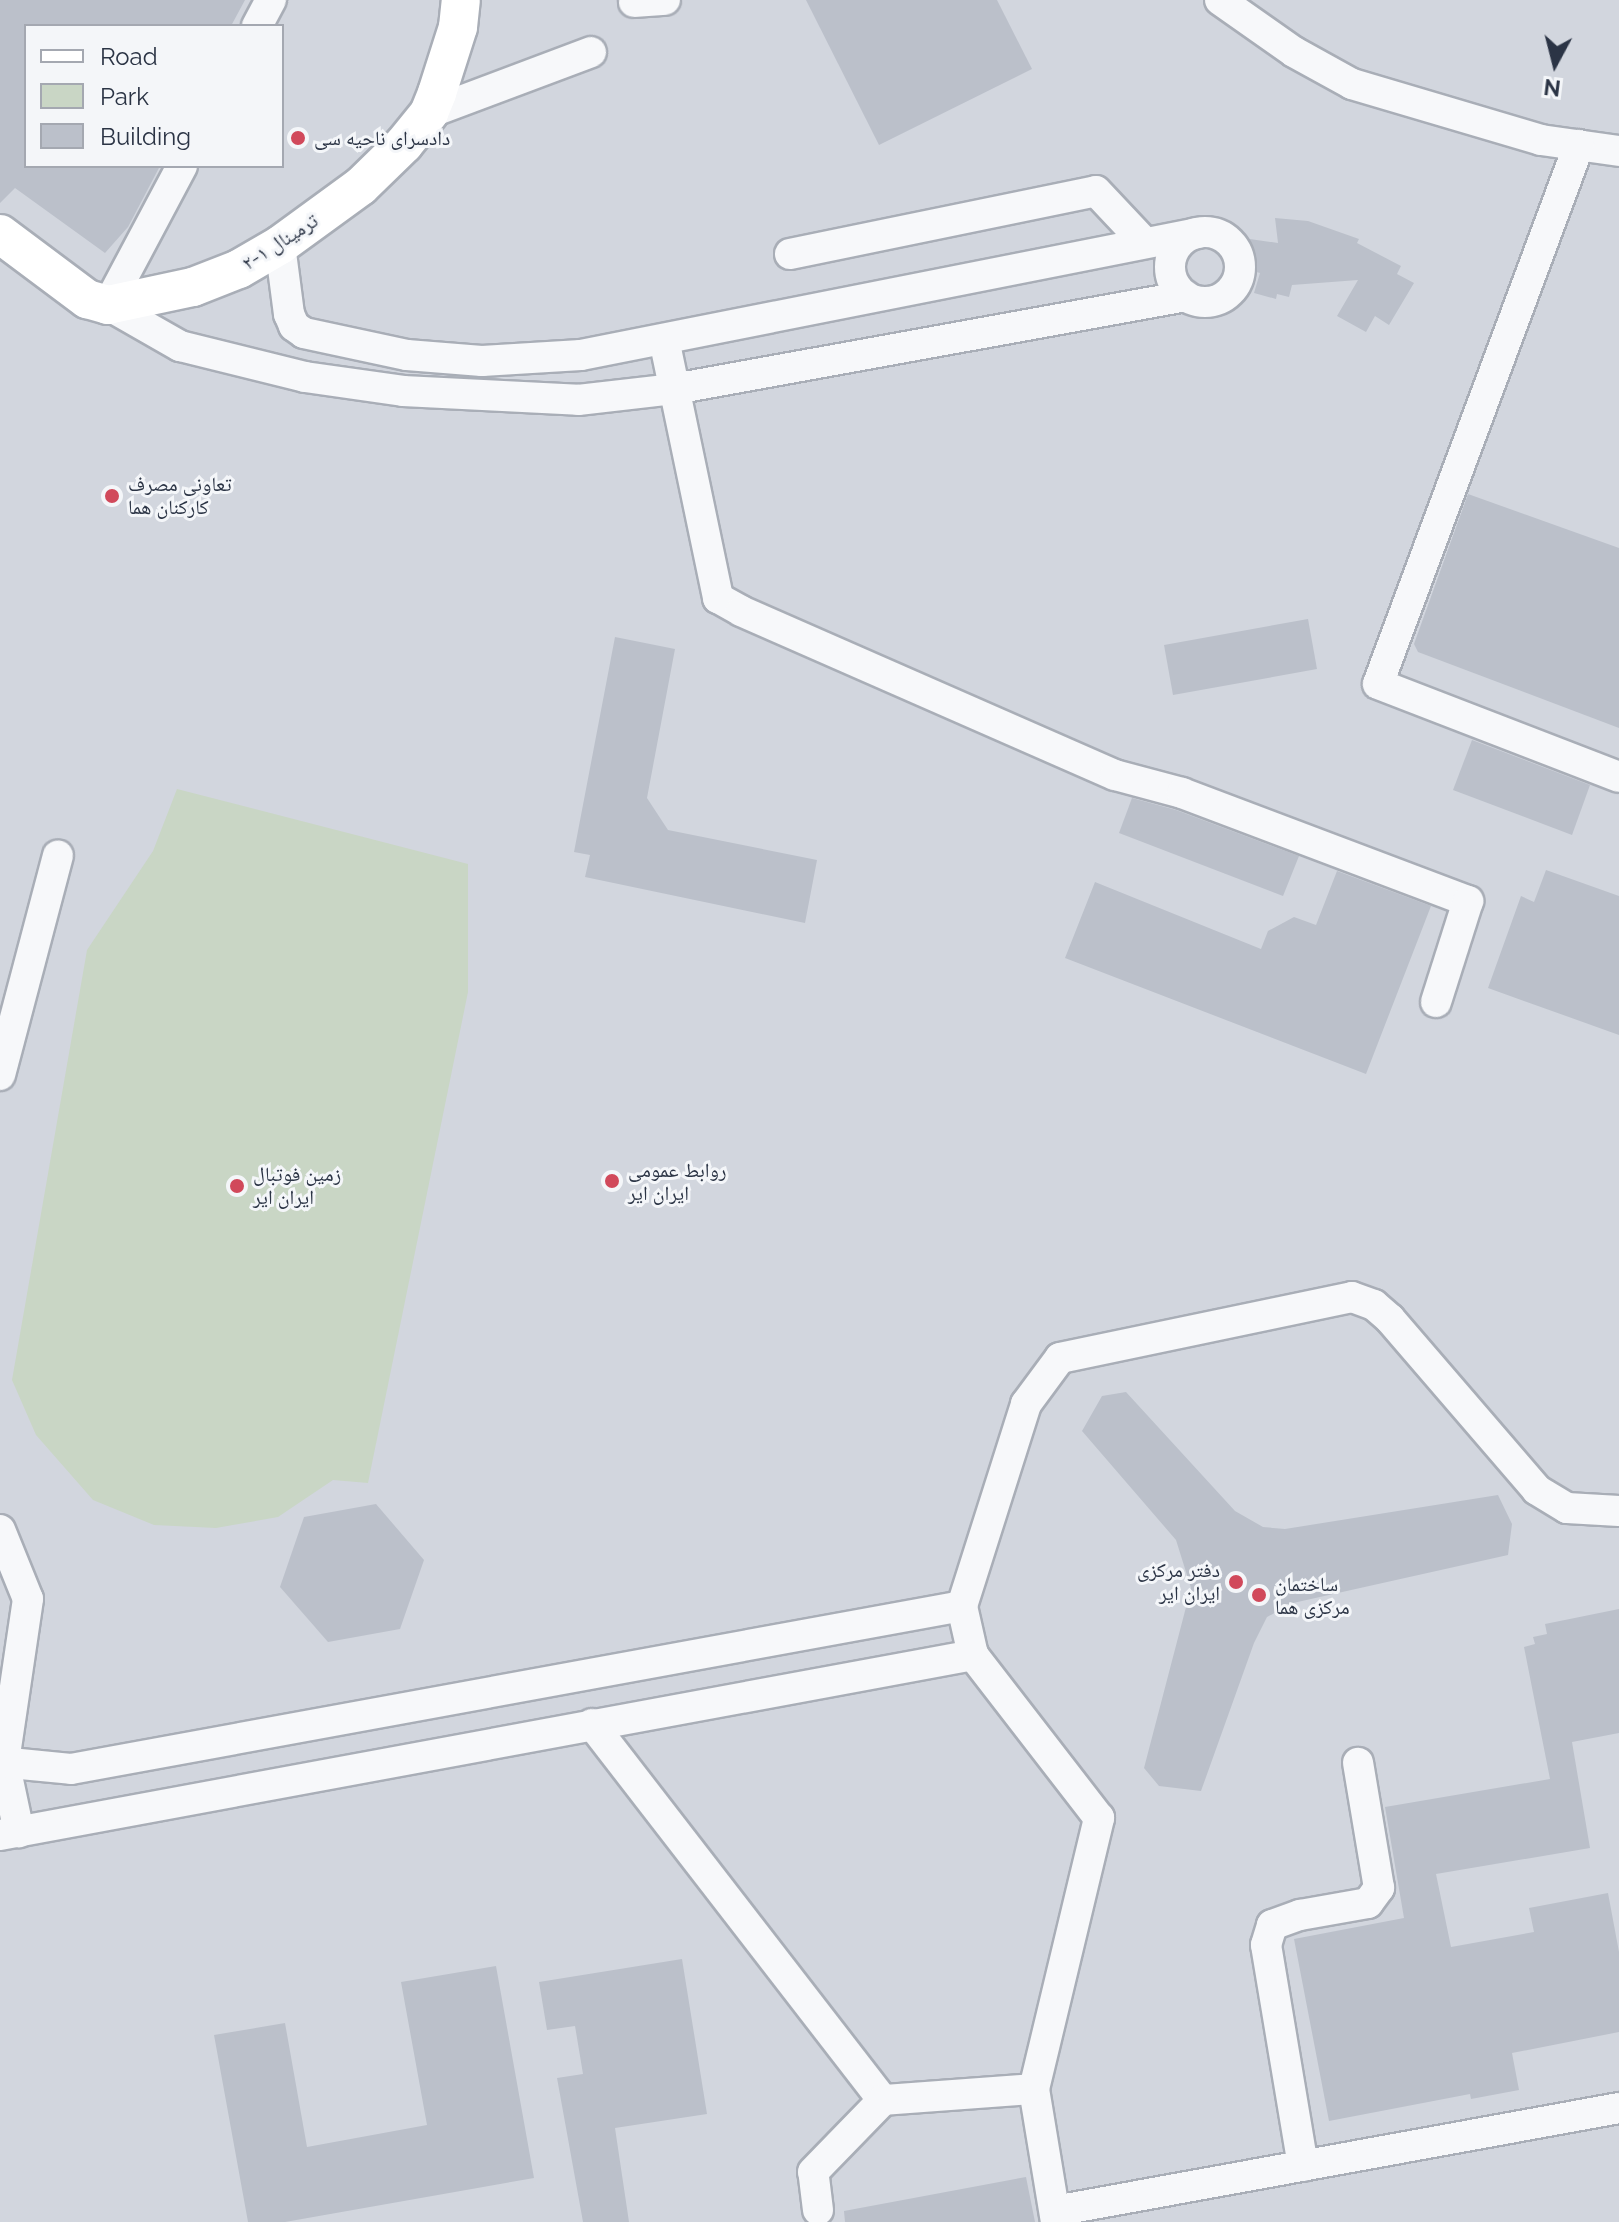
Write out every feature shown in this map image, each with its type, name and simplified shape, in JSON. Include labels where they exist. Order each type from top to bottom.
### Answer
[{"type":"main road","name":"ترمینال ۱-۲","points":[[108,305],[193,287],[239,269],[280,245],[377,172],[429,113],[445,71],[461,3]]},
{"type":"main road","points":[[0,234],[87,299],[108,305]]},
{"type":"street","points":[[258,24],[271,0]]},
{"type":"street","points":[[634,2],[665,0]]},
{"type":"street","points":[[1220,0],[1294,52],[1352,84],[1541,140],[1619,151]]},
{"type":"street","points":[[429,113],[591,52]]},
{"type":"street","points":[[1579,145],[1378,684],[1619,777]]},
{"type":"street","points":[[181,168],[108,305],[180,346],[305,377],[480,398],[578,400],[674,389],[1186,296],[1213,302],[1226,296],[1240,273],[1234,247],[1224,238],[1211,233],[1198,233],[581,355],[482,361],[407,355],[304,333],[294,326],[289,314],[280,245]]},
{"type":"street","points":[[790,254],[1096,191],[1144,242]]},
{"type":"street","points":[[1186,296],[1171,275],[1171,261],[1176,248],[1198,233]]},
{"type":"street","points":[[664,339],[718,598],[741,611],[1115,775],[1182,793],[1468,901],[1436,1002]]},
{"type":"street","points":[[0,1075],[58,856]]},
{"type":"street","points":[[1619,1511],[1567,1508],[1537,1490],[1390,1319],[1374,1305],[1352,1297],[1060,1358],[1026,1404],[962,1606],[973,1655],[1099,1818],[1034,2089],[1056,2216],[1303,2166],[1619,2108]]},
{"type":"street","points":[[0,1530],[28,1599],[2,1761],[9,1834],[973,1655]]},
{"type":"street","points":[[2,1761],[71,1769],[962,1606]]},
{"type":"street","points":[[592,1724],[883,2100]]},
{"type":"street","points":[[1303,2166],[1266,1945],[1272,1925],[1300,1915],[1368,1903],[1379,1888],[1358,1763]]},
{"type":"street","points":[[818,2210],[813,2172],[883,2100],[1034,2089]]},
{"type":"shaded area","points":[[0,0],[1619,0],[1619,2222],[0,2222]]},
{"type":"green space","name":"زمین فوتبال ایران ایر","points":[[177,789],[468,864],[468,992],[368,1483],[333,1480],[278,1517],[216,1528],[154,1525],[93,1500],[36,1435],[12,1380],[87,950],[153,851]]},
{"type":"building","points":[[0,0],[245,0],[232,24],[24,24],[24,168],[159,168],[128,227],[105,253],[15,188],[0,203]]},
{"type":"building","points":[[806,0],[997,0],[1032,69],[879,145]]},
{"type":"building","points":[[1275,218],[1308,221],[1359,239],[1357,243],[1401,266],[1397,274],[1414,283],[1389,325],[1375,316],[1366,332],[1337,316],[1358,280],[1292,285],[1289,297],[1277,294],[1276,299],[1254,293],[1260,273],[1249,270],[1236,237],[1278,243]]},
{"type":"building","points":[[1468,494],[1619,548],[1619,728],[1418,652],[1414,644]]},
{"type":"building","points":[[1308,619],[1317,669],[1173,695],[1164,645]]},
{"type":"building","points":[[615,637],[675,649],[647,798],[668,830],[817,860],[805,923],[585,877],[590,855],[574,852]]},
{"type":"building","points":[[1472,740],[1590,785],[1572,835],[1453,790]]},
{"type":"building","points":[[1132,798],[1176,810],[1299,856],[1283,896],[1119,833]]},
{"type":"building","points":[[1546,870],[1619,896],[1619,1035],[1488,988],[1521,896],[1534,902]]},
{"type":"building","points":[[1337,871],[1431,906],[1366,1074],[1065,958],[1095,882],[1261,949],[1268,931],[1294,917],[1316,925]]},
{"type":"building","name":"ساختمان مرکزی هما","points":[[1126,1392],[1235,1511],[1263,1527],[1285,1529],[1498,1495],[1512,1524],[1508,1555],[1293,1603],[1267,1617],[1254,1643],[1201,1791],[1159,1786],[1144,1768],[1191,1588],[1176,1540],[1082,1431],[1102,1396]]},
{"type":"building","points":[[376,1504],[424,1560],[400,1629],[328,1642],[280,1587],[304,1517]]},
{"type":"building","points":[[1619,1609],[1619,1733],[1572,1742],[1590,1848],[1436,1874],[1451,1947],[1534,1932],[1529,1908],[1608,1893],[1619,1952],[1619,2032],[1512,2053],[1519,2090],[1471,2099],[1470,2094],[1329,2121],[1294,1939],[1404,1918],[1385,1807],[1550,1779],[1524,1647],[1535,1644],[1533,1637],[1547,1634],[1545,1624]]},
{"type":"building","points":[[682,1959],[707,2114],[615,2128],[629,2222],[583,2222],[557,2078],[583,2074],[575,2026],[547,2030],[539,1982]]},
{"type":"building","points":[[496,1966],[534,2178],[285,2222],[248,2222],[214,2035],[285,2023],[307,2147],[427,2125],[401,1982]]},
{"type":"building","points":[[1026,2177],[1035,2222],[845,2222],[844,2211]]},
{"type":"place","name":"دادسرای ناحیه سی","points":[[298,138]]},
{"type":"place","name":"تعاونی مصرف کارکنان هما","points":[[112,496]]},
{"type":"place","name":"روابط عمومی ایران ایر","points":[[612,1181]]},
{"type":"place","name":"زمین فوتبال ایران ایر","points":[[237,1186]]},
{"type":"place","name":"دفتر مرکزی ایران ایر","points":[[1236,1582]]},
{"type":"place","name":"ساختمان مرکزی هما","points":[[1259,1595]]}]
